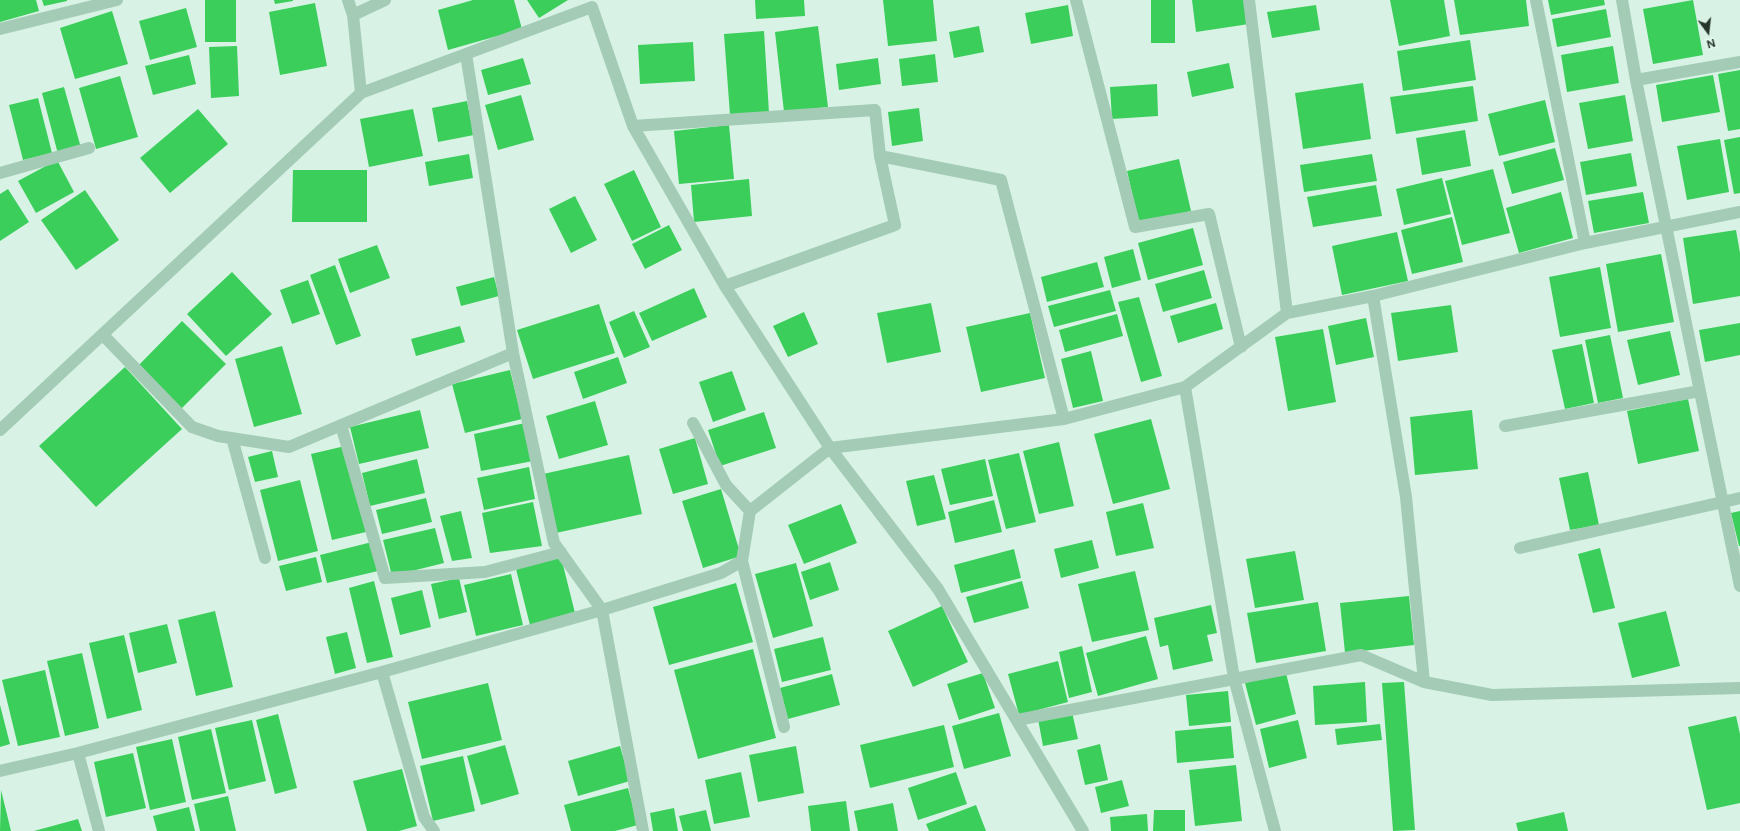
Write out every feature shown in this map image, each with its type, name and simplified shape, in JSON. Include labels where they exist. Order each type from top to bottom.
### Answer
[{"type":"street","points":[[0,29],[117,0]]},
{"type":"street","points":[[348,0],[353,15],[361,93]]},
{"type":"street","points":[[353,15],[385,0]]},
{"type":"street","points":[[1076,0],[1135,227],[1209,214],[1241,347]]},
{"type":"street","points":[[1249,0],[1287,313]]},
{"type":"street","points":[[1536,0],[1585,243]]},
{"type":"street","points":[[1622,0],[1636,80],[1740,586]]},
{"type":"street","points":[[0,430],[361,93],[466,54],[594,3],[633,126],[725,286],[830,448],[938,589],[1018,720],[1083,831]]},
{"type":"street","points":[[466,54],[513,353],[554,543],[602,610],[643,831]]},
{"type":"street","points":[[1636,80],[1740,62]]},
{"type":"street","points":[[633,126],[875,110],[880,156],[895,225],[725,286]]},
{"type":"street","points":[[0,173],[89,148]]},
{"type":"street","points":[[880,156],[1000,180],[1064,419]]},
{"type":"street","points":[[784,726],[742,561],[750,511],[830,448],[1064,419],[1185,387],[1287,313],[1373,296],[1585,243],[1740,212]]},
{"type":"street","points":[[1373,296],[1406,497],[1424,682]]},
{"type":"street","points":[[103,335],[192,427],[218,436],[289,447],[513,353]]},
{"type":"street","points":[[1185,387],[1234,678],[1275,831]]},
{"type":"street","points":[[1505,426],[1700,391]]},
{"type":"street","points":[[693,423],[726,486],[750,511]]},
{"type":"street","points":[[341,425],[385,578],[486,572],[561,552]]},
{"type":"street","points":[[232,438],[265,558]]},
{"type":"street","points":[[1520,548],[1740,498]]},
{"type":"street","points":[[0,772],[78,753],[382,672],[602,610],[721,573],[742,561]]},
{"type":"street","points":[[1018,720],[1234,678],[1361,656],[1424,682],[1492,695],[1740,688]]},
{"type":"street","points":[[382,672],[424,817],[434,831]]},
{"type":"street","points":[[78,753],[99,831]]},
{"type":"building","points":[[0,0],[36,0],[39,11],[0,22]]},
{"type":"building","points":[[42,0],[67,0],[67,1],[44,6]]},
{"type":"building","points":[[205,0],[236,0],[236,42],[205,42]]},
{"type":"building","points":[[274,0],[293,0],[293,1],[275,4]]},
{"type":"building","points":[[473,0],[514,0],[522,29],[448,50],[438,10]]},
{"type":"building","points":[[527,0],[568,0],[539,18]]},
{"type":"building","points":[[755,0],[804,0],[805,16],[756,19]]},
{"type":"building","points":[[883,0],[933,0],[937,41],[888,46]]},
{"type":"building","points":[[1151,0],[1175,0],[1175,43],[1151,43]]},
{"type":"building","points":[[1192,0],[1245,0],[1249,24],[1196,32]]},
{"type":"building","points":[[1390,0],[1444,0],[1450,36],[1399,46]]},
{"type":"building","points":[[1454,0],[1526,0],[1529,26],[1460,35]]},
{"type":"building","points":[[1548,0],[1604,0],[1605,5],[1551,15]]},
{"type":"building","points":[[1693,0],[1703,55],[1653,64],[1643,9]]},
{"type":"building","points":[[315,3],[327,66],[280,75],[269,12]]},
{"type":"building","points":[[1068,5],[1073,36],[1031,44],[1025,13]]},
{"type":"building","points":[[1316,5],[1320,30],[1272,38],[1267,12]]},
{"type":"building","points":[[186,8],[197,47],[150,60],[139,21]]},
{"type":"building","points":[[1606,9],[1611,37],[1557,47],[1552,19]]},
{"type":"building","points":[[112,11],[128,64],[75,79],[60,28]]},
{"type":"building","points":[[818,26],[828,107],[784,112],[775,32]]},
{"type":"building","points":[[979,26],[984,52],[954,58],[949,32]]},
{"type":"building","points":[[764,31],[769,113],[730,115],[724,34]]},
{"type":"building","points":[[1470,40],[1476,80],[1403,91],[1397,51]]},
{"type":"building","points":[[693,42],[695,81],[640,84],[638,45]]},
{"type":"building","points":[[237,46],[239,96],[211,98],[209,47]]},
{"type":"building","points":[[1613,46],[1619,83],[1567,92],[1561,55]]},
{"type":"building","points":[[935,54],[938,82],[902,86],[899,59]]},
{"type":"building","points":[[189,55],[196,84],[153,95],[145,66]]},
{"type":"building","points":[[523,58],[531,84],[488,95],[481,70]]},
{"type":"building","points":[[878,58],[881,84],[839,90],[836,64]]},
{"type":"building","points":[[1229,63],[1234,88],[1192,97],[1187,72]]},
{"type":"building","points":[[1740,70],[1740,129],[1728,131],[1718,74]]},
{"type":"building","points":[[1713,75],[1720,112],[1662,122],[1656,85]]},
{"type":"building","points":[[120,76],[138,137],[96,149],[79,88]]},
{"type":"building","points":[[1363,83],[1371,139],[1303,149],[1295,93]]},
{"type":"building","points":[[1157,84],[1158,116],[1112,119],[1110,87]]},
{"type":"building","points":[[1473,86],[1478,121],[1396,134],[1390,97]]},
{"type":"building","points":[[64,87],[81,148],[58,154],[42,93]]},
{"type":"building","points":[[521,95],[534,140],[498,150],[485,105]]},
{"type":"building","points":[[1625,95],[1633,141],[1588,149],[1579,103]]},
{"type":"building","points":[[38,98],[52,153],[23,160],[9,105]]},
{"type":"building","points":[[1545,100],[1555,142],[1499,156],[1488,114]]},
{"type":"building","points":[[467,101],[474,135],[438,142],[432,108]]},
{"type":"building","points":[[919,108],[923,141],[892,146],[888,112]]},
{"type":"building","points":[[198,109],[228,144],[170,193],[140,158]]},
{"type":"building","points":[[413,109],[423,156],[369,167],[360,119]]},
{"type":"building","points":[[729,125],[734,179],[679,184],[674,131]]},
{"type":"building","points":[[1465,130],[1471,166],[1422,175],[1416,138]]},
{"type":"building","points":[[1740,137],[1740,193],[1734,194],[1724,140]]},
{"type":"building","points":[[1720,139],[1729,192],[1687,200],[1677,146]]},
{"type":"building","points":[[1555,148],[1564,180],[1512,194],[1503,162]]},
{"type":"building","points":[[1631,153],[1637,186],[1586,195],[1580,162]]},
{"type":"building","points":[[469,154],[473,178],[429,186],[425,162]]},
{"type":"building","points":[[1372,154],[1377,181],[1304,192],[1300,165]]},
{"type":"building","points":[[1179,159],[1191,211],[1139,224],[1127,171]]},
{"type":"building","points":[[57,160],[74,192],[36,213],[18,181]]},
{"type":"building","points":[[1493,169],[1510,233],[1462,245],[1445,181]]},
{"type":"building","points":[[293,170],[367,170],[367,222],[292,222]]},
{"type":"building","points":[[634,170],[661,227],[632,241],[604,184]]},
{"type":"building","points":[[1442,178],[1451,214],[1404,225],[1396,189]]},
{"type":"building","points":[[749,179],[752,216],[694,222],[691,185]]},
{"type":"building","points":[[1376,185],[1382,216],[1313,227],[1307,197]]},
{"type":"building","points":[[8,189],[29,222],[0,241],[0,194]]},
{"type":"building","points":[[85,190],[119,240],[76,270],[41,220]]},
{"type":"building","points":[[1561,192],[1573,238],[1519,253],[1506,208]]},
{"type":"building","points":[[1643,192],[1649,223],[1594,233],[1588,201]]},
{"type":"building","points":[[575,196],[597,240],[571,253],[549,209]]},
{"type":"building","points":[[1452,217],[1463,262],[1412,274],[1401,230]]},
{"type":"building","points":[[669,225],[682,250],[645,269],[632,244]]},
{"type":"building","points":[[1193,228],[1203,265],[1148,280],[1138,243]]},
{"type":"building","points":[[1736,230],[1740,253],[1740,296],[1693,304],[1683,238]]},
{"type":"building","points":[[1397,232],[1408,281],[1342,295],[1332,246]]},
{"type":"building","points":[[377,245],[390,278],[350,293],[338,259]]},
{"type":"building","points":[[1133,249],[1141,280],[1112,288],[1104,257]]},
{"type":"building","points":[[1661,254],[1674,322],[1618,332],[1606,264]]},
{"type":"building","points":[[1097,262],[1104,287],[1047,302],[1041,277]]},
{"type":"building","points":[[335,265],[361,336],[336,345],[310,275]]},
{"type":"building","points":[[1600,267],[1611,328],[1560,337],[1549,277]]},
{"type":"building","points":[[1204,270],[1212,298],[1163,312],[1155,284]]},
{"type":"building","points":[[232,272],[272,314],[226,356],[187,314]]},
{"type":"building","points":[[494,277],[499,296],[461,306],[456,287]]},
{"type":"building","points":[[308,280],[320,314],[292,324],[280,290]]},
{"type":"building","points":[[694,288],[707,317],[652,341],[639,313]]},
{"type":"building","points":[[1110,290],[1116,311],[1054,327],[1048,306]]},
{"type":"building","points":[[1139,297],[1162,376],[1141,382],[1118,302]]},
{"type":"building","points":[[931,303],[941,352],[887,363],[877,313]]},
{"type":"building","points":[[1216,303],[1223,329],[1178,343],[1170,316]]},
{"type":"building","points":[[599,304],[615,353],[533,379],[517,330]]},
{"type":"building","points":[[1451,305],[1458,352],[1398,361],[1391,313]]},
{"type":"building","points":[[634,311],[650,347],[624,358],[609,322]]},
{"type":"building","points":[[804,312],[818,344],[788,357],[773,326]]},
{"type":"building","points":[[1030,313],[1045,378],[981,392],[966,327]]},
{"type":"building","points":[[1117,314],[1123,336],[1065,352],[1059,330]]},
{"type":"building","points":[[1366,318],[1374,357],[1336,365],[1328,326]]},
{"type":"building","points":[[182,321],[226,364],[179,411],[136,368]]},
{"type":"building","points":[[1740,323],[1740,355],[1705,362],[1699,330]]},
{"type":"building","points":[[460,326],[465,342],[416,356],[411,339]]},
{"type":"building","points":[[1323,329],[1336,402],[1288,411],[1275,337]]},
{"type":"building","points":[[1670,331],[1680,375],[1638,385],[1627,340]]},
{"type":"building","points":[[1610,335],[1623,398],[1598,403],[1585,340]]},
{"type":"building","points":[[1582,344],[1594,403],[1565,409],[1552,350]]},
{"type":"building","points":[[282,346],[302,414],[254,427],[235,359]]},
{"type":"building","points":[[1091,351],[1103,401],[1073,408],[1061,359]]},
{"type":"building","points":[[618,357],[627,383],[583,399],[574,372]]},
{"type":"building","points":[[125,367],[182,429],[96,507],[39,446]]},
{"type":"building","points":[[510,370],[522,419],[465,433],[452,384]]},
{"type":"building","points":[[732,371],[746,410],[713,422],[699,382]]},
{"type":"building","points":[[1688,399],[1699,451],[1638,464],[1627,411]]},
{"type":"building","points":[[595,401],[608,445],[559,459],[546,416]]},
{"type":"building","points":[[420,410],[429,448],[359,464],[350,427]]},
{"type":"building","points":[[1472,410],[1478,469],[1415,475],[1410,417]]},
{"type":"building","points":[[764,412],[776,448],[720,466],[708,430]]},
{"type":"building","points":[[1151,419],[1170,489],[1113,504],[1094,434]]},
{"type":"building","points":[[525,423],[533,461],[481,471],[474,434]]},
{"type":"building","points":[[695,438],[708,484],[673,494],[659,449]]},
{"type":"building","points":[[1059,442],[1074,506],[1039,514],[1023,451]]},
{"type":"building","points":[[345,446],[366,532],[332,540],[311,454]]},
{"type":"building","points":[[272,451],[278,477],[255,482],[248,457]]},
{"type":"building","points":[[1019,453],[1036,522],[1006,529],[988,460]]},
{"type":"building","points":[[629,455],[642,514],[556,533],[543,474]]},
{"type":"building","points":[[417,459],[425,493],[370,506],[362,473]]},
{"type":"building","points":[[985,459],[993,496],[950,505],[941,469]]},
{"type":"building","points":[[529,467],[535,499],[484,510],[477,478]]},
{"type":"building","points":[[1588,472],[1599,525],[1570,530],[1559,478]]},
{"type":"building","points":[[934,475],[946,519],[917,526],[906,481]]},
{"type":"building","points":[[300,480],[318,551],[278,561],[260,490]]},
{"type":"building","points":[[721,489],[741,556],[703,568],[682,501]]},
{"type":"building","points":[[426,498],[432,522],[382,534],[376,510]]},
{"type":"building","points":[[994,500],[1002,532],[955,543],[948,512]]},
{"type":"building","points":[[533,502],[542,546],[490,553],[482,513]]},
{"type":"building","points":[[1143,503],[1154,548],[1116,556],[1106,512]]},
{"type":"building","points":[[841,504],[857,543],[804,564],[788,525]]},
{"type":"building","points":[[461,511],[472,558],[452,561],[440,516]]},
{"type":"building","points":[[1740,511],[1740,546],[1739,546],[1731,513]]},
{"type":"building","points":[[435,528],[444,563],[392,576],[383,540]]},
{"type":"building","points":[[1092,540],[1099,568],[1061,578],[1054,549]]},
{"type":"building","points":[[372,542],[378,571],[327,583],[320,555]]},
{"type":"building","points":[[1600,548],[1615,608],[1593,613],[1578,554]]},
{"type":"building","points":[[1014,549],[1021,578],[961,593],[954,565]]},
{"type":"building","points":[[1295,551],[1304,600],[1255,608],[1246,559]]},
{"type":"building","points":[[316,557],[322,582],[286,591],[279,566]]},
{"type":"building","points":[[561,557],[575,613],[530,625],[516,569]]},
{"type":"building","points":[[830,562],[839,590],[810,600],[801,572]]},
{"type":"building","points":[[796,563],[813,626],[773,638],[755,574]]},
{"type":"building","points":[[1135,571],[1149,630],[1092,642],[1078,584]]},
{"type":"building","points":[[511,574],[523,625],[476,636],[464,585]]},
{"type":"building","points":[[459,578],[467,612],[439,619],[431,584]]},
{"type":"building","points":[[374,581],[393,657],[367,663],[349,588]]},
{"type":"building","points":[[1022,581],[1029,608],[974,623],[966,597]]},
{"type":"building","points":[[736,583],[753,642],[669,665],[653,607]]},
{"type":"building","points":[[422,590],[431,627],[400,635],[391,598]]},
{"type":"building","points":[[1409,596],[1414,645],[1345,653],[1340,603]]},
{"type":"building","points":[[1318,602],[1326,651],[1256,663],[1247,613]]},
{"type":"building","points":[[1211,605],[1217,633],[1207,635],[1213,661],[1173,670],[1168,645],[1160,647],[1154,618]]},
{"type":"building","points":[[942,606],[968,662],[913,687],[888,631]]},
{"type":"building","points":[[215,611],[233,687],[196,696],[178,620]]},
{"type":"building","points":[[1666,611],[1680,666],[1632,678],[1618,623]]},
{"type":"building","points":[[167,624],[177,663],[138,673],[129,633]]},
{"type":"building","points":[[347,632],[356,668],[335,674],[326,637]]},
{"type":"building","points":[[124,635],[142,710],[107,719],[89,643]]},
{"type":"building","points":[[1146,636],[1158,679],[1098,696],[1086,653]]},
{"type":"building","points":[[823,637],[831,670],[782,682],[774,649]]},
{"type":"building","points":[[1082,646],[1092,692],[1069,698],[1059,652]]},
{"type":"building","points":[[753,649],[776,738],[698,759],[674,670]]},
{"type":"building","points":[[82,653],[99,728],[65,736],[47,661]]},
{"type":"building","points":[[1058,661],[1068,702],[1019,715],[1008,674]]},
{"type":"building","points":[[45,670],[60,737],[18,746],[2,680]]},
{"type":"building","points":[[983,673],[995,708],[959,720],[947,684]]},
{"type":"building","points":[[1286,673],[1296,714],[1256,725],[1245,683]]},
{"type":"building","points":[[832,674],[840,705],[788,719],[780,688]]},
{"type":"building","points":[[1365,682],[1367,722],[1315,725],[1313,686]]},
{"type":"building","points":[[1404,682],[1415,830],[1393,831],[1382,683]]},
{"type":"building","points":[[488,683],[502,740],[422,759],[408,702]]},
{"type":"building","points":[[1228,691],[1231,722],[1189,726],[1186,695]]},
{"type":"building","points":[[0,705],[10,744],[0,747]]},
{"type":"building","points":[[1072,712],[1078,739],[1043,746],[1038,719]]},
{"type":"building","points":[[999,713],[1011,756],[964,769],[952,726]]},
{"type":"building","points":[[278,714],[297,788],[275,794],[256,720]]},
{"type":"building","points":[[1736,716],[1740,734],[1740,803],[1707,810],[1688,727]]},
{"type":"building","points":[[252,720],[266,781],[229,790],[215,728]]},
{"type":"building","points":[[1298,720],[1307,758],[1269,768],[1260,729]]},
{"type":"building","points":[[1380,724],[1382,740],[1337,745],[1335,729]]},
{"type":"building","points":[[944,725],[954,767],[870,788],[860,745]]},
{"type":"building","points":[[1231,726],[1234,758],[1177,763],[1175,731]]},
{"type":"building","points":[[211,729],[226,793],[192,800],[178,737]]},
{"type":"building","points":[[172,739],[186,802],[150,810],[136,747]]},
{"type":"building","points":[[1100,744],[1108,780],[1085,785],[1077,750]]},
{"type":"building","points":[[505,745],[519,794],[481,805],[467,756]]},
{"type":"building","points":[[620,746],[630,781],[578,796],[568,761]]},
{"type":"building","points":[[796,746],[804,793],[758,802],[749,755]]},
{"type":"building","points":[[133,753],[146,808],[106,817],[94,762]]},
{"type":"building","points":[[463,756],[475,811],[433,821],[420,766]]},
{"type":"building","points":[[1236,765],[1242,821],[1195,826],[1189,770]]},
{"type":"building","points":[[402,769],[417,826],[399,831],[367,831],[353,781]]},
{"type":"building","points":[[741,772],[750,817],[714,824],[705,780]]},
{"type":"building","points":[[956,772],[967,804],[918,820],[908,788]]},
{"type":"building","points":[[1122,780],[1129,806],[1101,813],[1095,787]]},
{"type":"building","points":[[628,788],[638,825],[615,831],[571,831],[564,805]]},
{"type":"building","points":[[1,790],[11,831],[0,831]]},
{"type":"building","points":[[228,796],[236,831],[200,831],[194,804]]},
{"type":"building","points":[[846,801],[850,831],[811,831],[808,806]]},
{"type":"building","points":[[893,803],[898,831],[858,831],[854,811]]},
{"type":"building","points":[[976,805],[986,831],[929,831],[926,824]]},
{"type":"building","points":[[189,807],[195,831],[157,831],[153,816]]},
{"type":"building","points":[[674,808],[678,831],[653,831],[650,813]]},
{"type":"building","points":[[706,810],[711,831],[683,831],[679,816]]},
{"type":"building","points":[[1154,810],[1185,810],[1185,831],[1153,831]]},
{"type":"building","points":[[1564,812],[1568,831],[1518,831],[1516,823]]},
{"type":"building","points":[[1147,814],[1148,831],[1111,831],[1110,817]]},
{"type":"building","points":[[78,819],[82,831],[34,831]]}]
